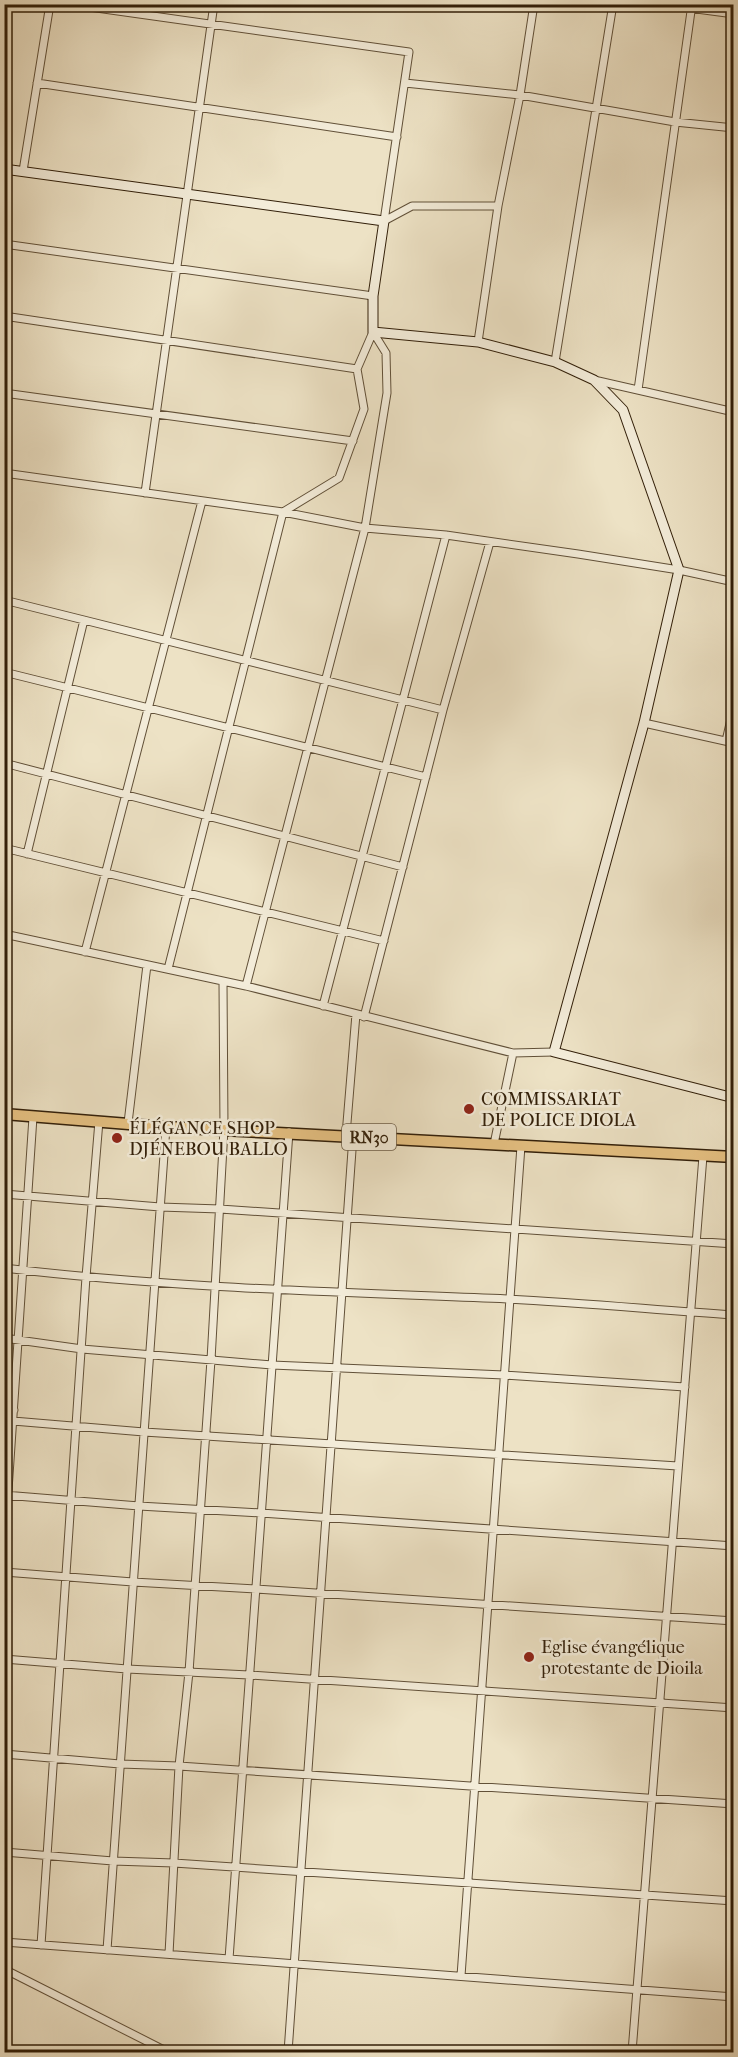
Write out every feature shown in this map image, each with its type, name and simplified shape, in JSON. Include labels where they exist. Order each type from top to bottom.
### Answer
[{"type":"main road","name":"RN30","points":[[4,1114],[166,1127],[734,1157]]},
{"type":"street","points":[[23,171],[50,4]]},
{"type":"street","points":[[68,4],[409,52],[373,296],[373,332],[357,369],[364,409],[339,478],[284,512],[168,969]]},
{"type":"street","points":[[145,493],[214,4]]},
{"type":"street","points":[[478,342],[498,206],[520,95],[534,4]]},
{"type":"street","points":[[555,362],[598,108],[613,4]]},
{"type":"street","points":[[659,4],[734,14]]},
{"type":"street","points":[[638,390],[692,7]]},
{"type":"street","points":[[37,83],[397,137]]},
{"type":"street","points":[[405,83],[520,95],[675,122],[734,129]]},
{"type":"street","points":[[4,169],[384,221],[412,206],[498,206]]},
{"type":"street","points":[[4,244],[373,296]]},
{"type":"street","points":[[4,316],[357,369]]},
{"type":"street","points":[[373,332],[478,342],[555,362],[594,380],[734,411]]},
{"type":"street","points":[[246,986],[365,528],[387,393],[386,352],[373,332]]},
{"type":"street","points":[[554,1052],[644,723],[679,570],[623,410],[594,380]]},
{"type":"street","points":[[4,393],[353,441]]},
{"type":"street","points":[[4,473],[284,512],[365,528],[446,535],[679,570],[734,582]]},
{"type":"street","points":[[85,952],[202,501]]},
{"type":"street","points":[[323,1006],[446,535]]},
{"type":"street","points":[[364,1017],[490,542]]},
{"type":"street","points":[[4,600],[444,710]]},
{"type":"street","points":[[27,854],[84,620]]},
{"type":"street","points":[[4,672],[426,777]]},
{"type":"street","points":[[644,723],[730,742],[734,705]]},
{"type":"street","points":[[4,763],[403,867]]},
{"type":"street","points":[[4,848],[343,930],[384,942]]},
{"type":"street","points":[[4,934],[246,986],[513,1053],[554,1052],[734,1098]]},
{"type":"street","points":[[128,1123],[147,965]]},
{"type":"street","points":[[169,1954],[179,1766],[189,1672],[220,1209],[224,1129],[224,982]]},
{"type":"street","points":[[288,2052],[343,1293],[356,1014]]},
{"type":"street","points":[[494,1144],[513,1053]]},
{"type":"street","points":[[4,1550],[33,1117]]},
{"type":"street","points":[[41,1945],[86,1277],[99,1121]]},
{"type":"street","points":[[107,1950],[166,1127]]},
{"type":"street","points":[[229,1959],[289,1132]]},
{"type":"street","points":[[461,1976],[521,1146]]},
{"type":"street","points":[[632,2052],[703,1156]]},
{"type":"street","points":[[4,1194],[160,1207],[283,1213],[734,1244]]},
{"type":"street","points":[[4,1268],[215,1287],[510,1299],[734,1315]]},
{"type":"street","points":[[4,1338],[82,1349],[272,1365],[504,1375],[685,1387]]},
{"type":"street","points":[[4,1410],[14,1410]]},
{"type":"street","points":[[13,1422],[678,1466]]},
{"type":"street","points":[[6,1495],[734,1546]]},
{"type":"street","points":[[4,1572],[195,1587],[320,1593],[734,1621]]},
{"type":"street","points":[[4,1659],[734,1708]]},
{"type":"street","points":[[4,1755],[734,1804]]},
{"type":"street","points":[[4,1852],[113,1862],[174,1863],[734,1901]]},
{"type":"street","points":[[4,1942],[734,1997]]},
{"type":"street","points":[[4,1969],[168,2052]]},
{"type":"place","name":"COMMISSARIAT DE POLICE DIOLA","points":[[469,1109]]},
{"type":"place","name":"ÉLÉGANCE SHOP DJÉNEBOU BALLO","points":[[117,1138]]},
{"type":"place","name":"Eglise évangélique protestante de Dioila","points":[[529,1657]]}]
